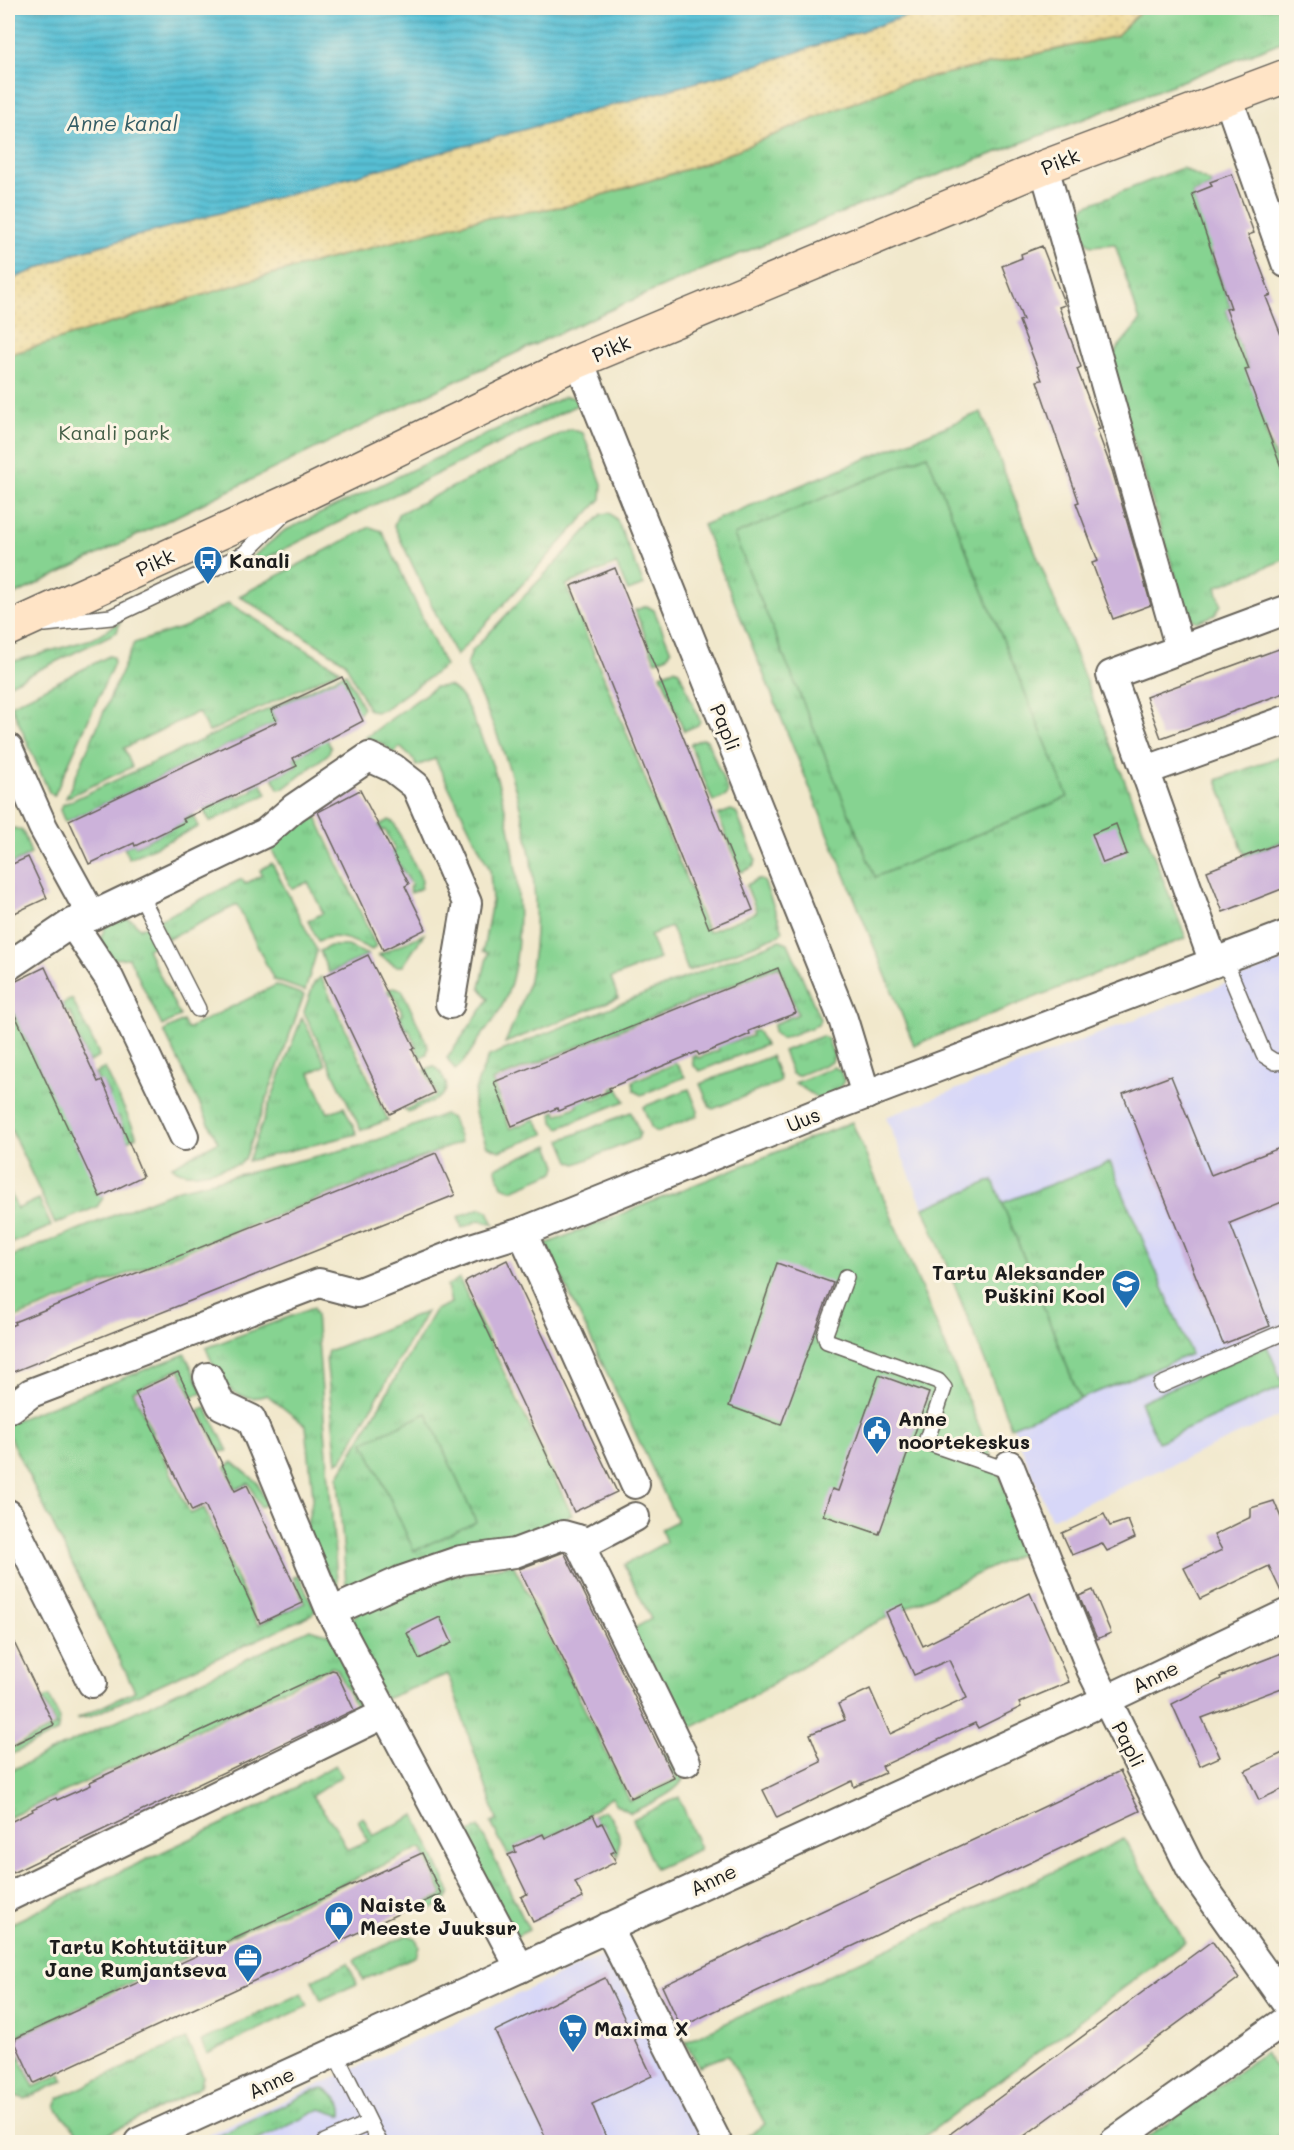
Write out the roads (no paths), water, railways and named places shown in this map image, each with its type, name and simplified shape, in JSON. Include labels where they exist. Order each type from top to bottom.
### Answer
[{"type":"street","name":"Pikk","points":[[8,628],[305,494],[579,361],[1044,167],[1287,76]]},
{"type":"street","points":[[1228,98],[1287,263]]},
{"type":"street","points":[[1044,167],[1180,649]]},
{"type":"street","name":"Papli","points":[[579,361],[843,1019],[866,1095]]},
{"type":"street","points":[[1214,963],[1147,770],[1111,675],[1287,610]]},
{"type":"street","points":[[1147,770],[1287,720]]},
{"type":"street","points":[[8,966],[82,920],[265,833],[294,808],[369,757],[393,768],[416,786],[467,903],[450,1004]]},
{"type":"street","points":[[10,761],[43,827],[82,920],[184,1136]]},
{"type":"street","name":"Uus","points":[[11,1408],[31,1393],[319,1283],[357,1293],[471,1248],[522,1232],[866,1095],[1287,935]]},
{"type":"street","points":[[522,1232],[635,1484]]},
{"type":"street","points":[[208,1377],[221,1405],[251,1419],[331,1612],[520,1968]]},
{"type":"street","name":"Papli","points":[[1011,1468],[1106,1700],[1191,1869],[1287,2003]]},
{"type":"street","points":[[8,1514],[92,1683]]},
{"type":"street","points":[[331,1612],[400,1581],[461,1560],[515,1553],[563,1535],[588,1542],[635,1517]]},
{"type":"street","points":[[577,1539],[686,1762]]},
{"type":"street","name":"Anne","points":[[139,2142],[1106,1700],[1287,1614]]},
{"type":"street","points":[[8,1897],[384,1714]]},
{"type":"street","points":[[608,1928],[717,2142]]},
{"type":"street","points":[[1114,2142],[1287,2020]]},
{"type":"lane","points":[[139,893],[198,1009]]},
{"type":"lane","points":[[1214,963],[1229,972],[1264,1055],[1275,1062],[1287,1061]]},
{"type":"lane","points":[[846,1277],[825,1334],[827,1341],[938,1381],[944,1388],[926,1442],[1011,1468]]},
{"type":"lane","points":[[1161,1385],[1287,1331]]},
{"type":"lane","points":[[335,2053],[379,2142]]},
{"type":"lane","points":[[325,2142],[369,2123]]},
{"type":"water","name":"Anne kanal","points":[[8,8],[931,8],[748,68],[78,252],[8,281]]},
{"type":"place","name":"Kanali","points":[[208,586]]},
{"type":"place","name":"Tartu Aleksander Puškini Kool","points":[[1126,1310]]},
{"type":"place","name":"Anne noortekeskus","points":[[877,1456]]},
{"type":"place","name":"Naiste & Meeste Juuksur","points":[[339,1942]]},
{"type":"place","name":"Tartu Kohtutäitur Jane Rumjantseva","points":[[248,1984]]},
{"type":"place","name":"Maxima X","points":[[573,2054]]},
{"type":"park label","name":"Kanali park","points":[[114,432]]}]
